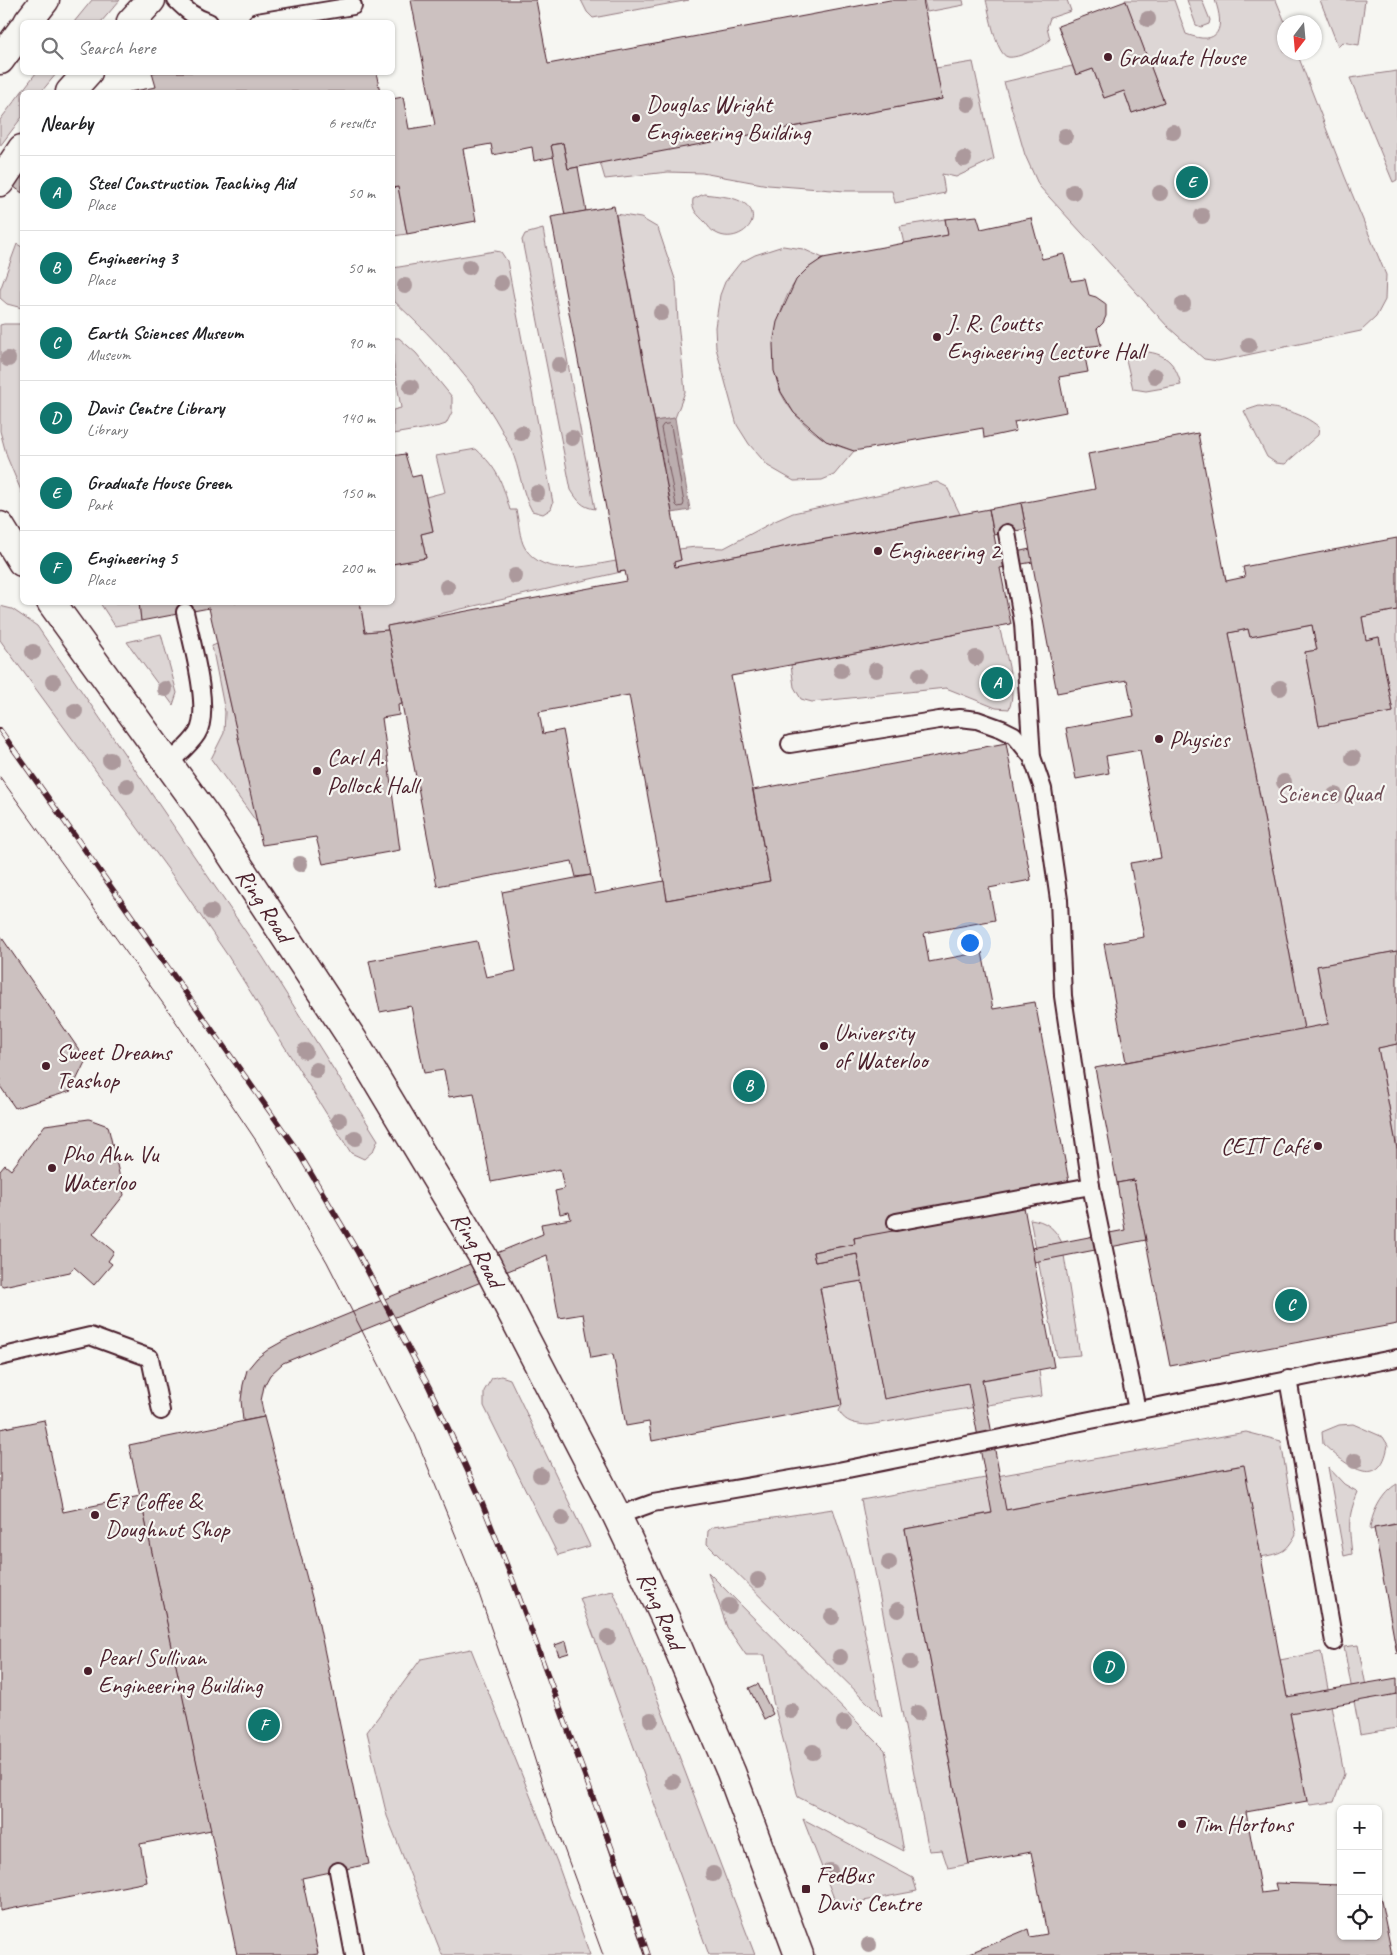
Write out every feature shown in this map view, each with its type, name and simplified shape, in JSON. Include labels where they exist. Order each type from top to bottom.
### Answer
[{"type":"street","points":[[29,20],[44,0]]},
{"type":"street","points":[[133,20],[151,0]]},
{"type":"street","points":[[0,60],[20,33]]},
{"type":"street","points":[[72,90],[85,75]]},
{"type":"street","points":[[0,182],[20,152]]},
{"type":"street","points":[[0,526],[20,559]]},
{"type":"street","name":"Ring Road","points":[[52,605],[206,816],[352,1040],[482,1254],[617,1516],[666,1620],[731,1772],[799,1955]]},
{"type":"lane","points":[[176,0],[193,16],[204,20]]},
{"type":"lane","points":[[269,20],[353,6]]},
{"type":"lane","points":[[1007,533],[1023,623],[1032,757],[1044,789],[1059,900],[1063,996],[1091,1186],[1138,1410]]},
{"type":"lane","points":[[168,765],[197,734],[203,721],[203,703],[185,612]]},
{"type":"lane","points":[[790,744],[960,718],[977,720],[1002,728],[1014,735],[1032,757]]},
{"type":"lane","points":[[896,1222],[1091,1186]]},
{"type":"lane","points":[[0,1357],[90,1336],[150,1358],[161,1411]]},
{"type":"lane","points":[[617,1516],[653,1503],[838,1471],[1397,1358]]},
{"type":"lane","points":[[1288,1379],[1334,1642]]},
{"type":"lane","points":[[338,1871],[354,1955]]},
{"type":"green space","points":[[92,0],[120,0],[103,20],[76,20]]},
{"type":"green space","points":[[581,0],[689,0],[593,18],[587,12]]},
{"type":"green space","points":[[924,0],[963,0],[964,5],[927,12]]},
{"type":"green space","points":[[986,0],[1067,0],[1071,11],[1050,18],[1047,27],[1050,39],[1045,44],[1023,55],[1008,57],[1000,49]]},
{"type":"green space","points":[[1125,0],[1174,0],[1186,34],[1206,38],[1213,36],[1219,26],[1215,0],[1276,0],[1282,15],[1277,15],[1277,60],[1300,60],[1345,177],[1386,275],[1385,300],[1376,317],[1361,331],[1218,361],[1204,359],[1168,327],[1039,186],[1025,155],[1004,82],[1072,66],[1076,75],[1093,69],[1104,98],[1124,91],[1132,113],[1164,102]]},
{"type":"green space","points":[[1187,0],[1202,0],[1210,20],[1209,24],[1201,27],[1196,25]]},
{"type":"green space","points":[[1320,0],[1365,0],[1359,45],[1342,42],[1338,46]]},
{"type":"green space","points":[[973,62],[994,159],[956,177],[942,174],[945,193],[895,203],[892,191],[845,191],[768,185],[702,173],[668,172],[605,179],[600,162],[942,99],[936,68]]},
{"type":"green space","points":[[1397,71],[1397,180],[1393,182],[1350,78]]},
{"type":"green space","points":[[34,75],[55,75],[43,90],[23,90]]},
{"type":"green space","points":[[20,94],[20,120],[0,146],[0,120]]},
{"type":"green space","points":[[398,187],[407,234],[395,236],[395,188]]},
{"type":"green space","points":[[704,194],[729,197],[742,202],[750,208],[751,222],[747,228],[733,236],[725,236],[713,231],[698,215],[693,206],[693,199]]},
{"type":"green space","points":[[616,214],[641,218],[658,228],[676,282],[685,392],[675,418],[655,421]]},
{"type":"green space","points":[[945,219],[948,235],[904,244],[900,226]]},
{"type":"green space","points":[[543,229],[595,509],[581,503],[571,490],[522,240],[525,234]]},
{"type":"green space","points":[[17,244],[20,246],[20,307],[7,304],[0,298],[0,290]]},
{"type":"green space","points":[[783,246],[803,249],[823,258],[797,280],[790,291],[779,319],[774,351],[777,381],[781,393],[794,413],[812,431],[825,440],[854,451],[834,475],[822,480],[794,481],[768,466],[749,444],[737,425],[716,348],[715,327],[720,295],[725,282],[740,263],[755,255]]},
{"type":"green space","points":[[495,251],[501,252],[507,261],[553,503],[551,509],[543,514],[532,511],[525,496],[511,449],[501,428],[488,408],[443,350],[395,302],[395,268]]},
{"type":"green space","points":[[20,324],[20,488],[7,457],[0,431],[0,325]]},
{"type":"green space","points":[[395,338],[399,338],[416,353],[452,397],[452,412],[446,424],[395,434],[395,410],[401,408],[395,372]]},
{"type":"green space","points":[[1124,351],[1153,353],[1167,359],[1173,365],[1181,385],[1146,391],[1133,389]]},
{"type":"green space","points":[[1259,406],[1283,410],[1305,418],[1319,427],[1318,435],[1285,464],[1276,463],[1267,457],[1244,411]]},
{"type":"green space","points":[[476,449],[483,456],[498,477],[510,510],[516,510],[523,544],[533,557],[554,567],[567,568],[616,561],[618,572],[625,571],[388,626],[388,630],[365,632],[360,605],[395,605],[395,564],[426,558],[421,534],[433,531],[426,497],[445,492],[436,456]]},
{"type":"green space","points":[[937,482],[947,487],[960,514],[675,567],[674,562],[681,560],[679,549],[696,547],[724,548],[793,513]]},
{"type":"green space","points":[[101,605],[139,605],[141,621],[115,626]]},
{"type":"green space","points":[[0,606],[12,609],[37,626],[263,957],[378,1140],[373,1151],[364,1159],[351,1153],[228,956],[181,887],[0,640]]},
{"type":"green space","name":"Science Quad","points":[[1397,610],[1397,951],[1317,966],[1328,1024],[1304,1029],[1229,633],[1248,629],[1250,637],[1312,625],[1317,650],[1305,652],[1319,726],[1393,712],[1379,637],[1366,640],[1362,617]]},
{"type":"green space","points":[[999,626],[1011,680],[1012,691],[1009,709],[996,708],[946,688],[812,702],[801,699],[794,687],[791,665]]},
{"type":"green space","points":[[161,634],[177,693],[173,705],[127,642]]},
{"type":"green space","points":[[217,644],[258,824],[211,759],[224,733],[225,712],[212,646]]},
{"type":"green space","points":[[1397,1044],[1397,1149],[1378,1048]]},
{"type":"green space","points":[[1030,1219],[1041,1221],[1049,1226],[1062,1243],[1080,1355],[1057,1357]]},
{"type":"green space","points":[[862,1281],[884,1398],[1039,1370],[1042,1396],[868,1425],[855,1423],[844,1418],[839,1411],[842,1405],[820,1288]]},
{"type":"green space","points":[[501,1376],[510,1379],[590,1546],[558,1555],[484,1406],[484,1391],[492,1378]]},
{"type":"green space","points":[[1353,1424],[1383,1437],[1388,1445],[1384,1460],[1378,1468],[1370,1471],[1351,1466],[1323,1444],[1322,1432],[1339,1425]]},
{"type":"green space","points":[[1246,1432],[1281,1441],[1296,1534],[1286,1549],[1274,1554],[1261,1557],[1243,1465],[905,1529],[969,1864],[948,1868],[942,1850],[929,1851],[861,1500]]},
{"type":"green space","points":[[1328,1467],[1344,1484],[1358,1492],[1350,1522],[1352,1554],[1344,1556]]},
{"type":"green space","points":[[1397,1484],[1397,1523],[1370,1530],[1378,1504],[1387,1492]]},
{"type":"green space","points":[[833,1509],[851,1565],[882,1717],[707,1544],[708,1531],[713,1527]]},
{"type":"green space","points":[[708,1572],[885,1750],[904,1851],[798,1797],[773,1701],[765,1655],[746,1655],[727,1627]]},
{"type":"green space","points":[[613,1591],[647,1672],[755,1955],[709,1955],[580,1598]]},
{"type":"green space","points":[[1358,1645],[1367,1691],[1397,1684],[1397,1728],[1360,1734],[1344,1647]]},
{"type":"green space","points":[[471,1649],[557,1862],[590,1955],[442,1955],[387,1816],[367,1732],[421,1659]]},
{"type":"green space","points":[[1321,1652],[1344,1774],[1334,1802],[1310,1805],[1307,1801],[1280,1660]]},
{"type":"green space","points":[[803,1819],[913,1878],[917,1891],[837,1906]]},
{"type":"water","points":[[675,418],[690,510],[672,513],[655,421]]},
{"type":"building","name":"Douglas Wright Engineering Building","points":[[411,0],[536,0],[548,64],[890,0],[923,0],[942,99],[568,169],[563,143],[551,145],[554,157],[534,161],[532,147],[493,155],[491,144],[463,149],[476,221],[407,234],[398,187],[395,188],[395,98],[403,97],[409,129],[435,125]]},
{"type":"building","name":"Graduate House","points":[[1126,1],[1164,102],[1132,113],[1124,91],[1104,98],[1093,69],[1076,75],[1058,26]]},
{"type":"building","points":[[153,75],[377,75],[380,90],[140,90],[156,87]]},
{"type":"building","points":[[563,143],[568,169],[578,167],[586,211],[565,215],[551,145]]},
{"type":"building","points":[[0,157],[20,172],[20,191],[0,176]]},
{"type":"building","name":"Engineering 2","points":[[614,206],[681,560],[674,562],[675,567],[989,509],[998,556],[1030,549],[1033,562],[1000,568],[1011,624],[731,676],[770,881],[667,900],[629,695],[539,712],[543,734],[563,730],[591,875],[576,877],[572,861],[437,886],[387,626],[627,581],[625,571],[618,572],[551,217]]},
{"type":"building","name":"J. R. Coutts Engineering Lecture Hall","points":[[977,216],[981,229],[1031,218],[1042,259],[1064,254],[1071,281],[1085,279],[1089,295],[1096,297],[1106,304],[1106,316],[1103,323],[1097,329],[1101,345],[1083,347],[1088,372],[1059,377],[1066,412],[1014,422],[1016,431],[984,438],[983,428],[854,451],[826,441],[794,413],[781,392],[774,371],[773,344],[777,322],[796,280],[808,268],[823,258],[948,235],[945,219]]},
{"type":"building","name":"Physics","points":[[1198,433],[1226,581],[1245,577],[1243,567],[1397,538],[1397,610],[1362,617],[1366,640],[1379,637],[1393,712],[1319,726],[1305,652],[1317,650],[1312,625],[1250,637],[1248,629],[1229,633],[1304,1029],[1126,1062],[1104,944],[1144,937],[1130,863],[1161,858],[1140,750],[1106,756],[1109,773],[1076,779],[1066,728],[1134,716],[1127,680],[1057,693],[1021,503],[1095,489],[1088,454]]},
{"type":"building","points":[[405,454],[412,477],[421,475],[433,531],[421,534],[426,558],[395,563],[395,456]]},
{"type":"building","points":[[1021,503],[1026,529],[994,535],[989,509]]},
{"type":"building","name":"Carl A. Pollock Hall","points":[[139,605],[360,605],[365,632],[388,630],[402,704],[398,705],[399,715],[382,718],[400,850],[323,864],[316,837],[262,845],[209,608],[141,621]]},
{"type":"building","points":[[1006,743],[1031,880],[989,888],[995,920],[924,933],[929,962],[982,952],[993,1009],[1035,1002],[1069,1182],[889,1215],[892,1232],[854,1238],[855,1244],[813,1252],[815,1262],[857,1254],[862,1281],[820,1288],[842,1405],[652,1441],[649,1422],[626,1426],[613,1354],[591,1358],[583,1314],[559,1318],[547,1255],[283,1363],[270,1375],[264,1386],[261,1401],[264,1417],[243,1421],[241,1400],[247,1370],[257,1358],[269,1349],[285,1340],[543,1234],[541,1224],[571,1219],[569,1212],[560,1214],[555,1191],[564,1189],[560,1169],[491,1182],[474,1093],[449,1097],[444,1070],[424,1073],[411,1006],[380,1012],[369,961],[477,941],[486,977],[516,971],[502,892],[591,875],[595,894],[664,881],[667,900],[770,881],[753,790]]},
{"type":"building","points":[[0,935],[86,1060],[71,1091],[15,1108],[0,1086]]},
{"type":"building","points":[[1397,951],[1397,1044],[1378,1048],[1397,1149],[1397,1324],[1170,1366],[1134,1180],[1117,1183],[1095,1068],[1328,1024],[1317,966]]},
{"type":"building","points":[[89,1119],[108,1126],[124,1195],[93,1234],[114,1252],[108,1261],[112,1264],[94,1285],[74,1267],[70,1272],[3,1286],[0,1284],[0,1171],[5,1165],[11,1170],[45,1125]]},
{"type":"building","points":[[1134,1180],[1146,1240],[1034,1262],[1032,1248],[1125,1230],[1117,1183]]},
{"type":"building","points":[[1024,1207],[1054,1367],[982,1380],[1006,1510],[1244,1465],[1287,1697],[1397,1678],[1397,1694],[1290,1713],[1307,1801],[1246,1812],[1261,1893],[1277,1891],[1275,1883],[1337,1885],[1337,1940],[1382,1940],[1382,1906],[1392,1955],[965,1955],[1028,1929],[1030,1937],[1047,1934],[1031,1852],[969,1864],[905,1529],[992,1513],[968,1383],[884,1399],[857,1254],[815,1262],[813,1252],[855,1244],[854,1238]]},
{"type":"building","points":[[264,1417],[318,1620],[369,1864],[302,1878],[318,1954],[312,1955],[237,1955],[129,1445]]},
{"type":"building","name":"Pearl Sullivan Engineering Building","points":[[44,1420],[63,1512],[140,1496],[211,1830],[140,1844],[147,1882],[0,1911],[0,1429]]},
{"type":"building","points":[[1397,1524],[1397,1654],[1374,1528]]},
{"type":"building","points":[[566,1641],[569,1653],[559,1656],[555,1645]]},
{"type":"building","points":[[758,1684],[773,1714],[764,1719],[749,1688]]},
{"type":"tram line","points":[[0,777],[172,1016],[257,1142],[327,1262],[415,1435],[477,1588],[519,1709],[555,1824],[603,1955]]},
{"type":"tram line","points":[[581,1767],[645,1955]]},
{"type":"railway","points":[[0,730],[297,1150],[357,1251],[429,1387],[478,1493],[513,1581],[613,1852],[648,1955]]},
{"type":"place","name":"Graduate House","points":[[1108,57]]},
{"type":"place","name":"Douglas Wright Engineering Building","points":[[636,118]]},
{"type":"place","name":"Graduate House Green","points":[[1192,182]]},
{"type":"place","name":"J. R. Coutts Engineering Lecture Hall","points":[[937,337]]},
{"type":"place","name":"Engineering 2","points":[[878,551]]},
{"type":"place","name":"Steel Construction Teaching Aid","points":[[997,683]]},
{"type":"place","name":"Physics","points":[[1159,739]]},
{"type":"place","name":"Carl A. Pollock Hall","points":[[317,771]]},
{"type":"place","name":"University of Waterloo","points":[[824,1046]]},
{"type":"place","name":"Sweet Dreams Teashop","points":[[46,1066]]},
{"type":"place","name":"Engineering 3","points":[[749,1086]]},
{"type":"place","name":"CEIT Café","points":[[1318,1146]]},
{"type":"place","name":"Pho Ahn Vu Waterloo","points":[[52,1168]]},
{"type":"place","name":"Earth Sciences Museum","points":[[1291,1305]]},
{"type":"place","name":"E7 Coffee & Doughnut Shop","points":[[95,1515]]},
{"type":"place","name":"Davis Centre Library","points":[[1109,1667]]},
{"type":"place","name":"Pearl Sullivan Engineering Building","points":[[88,1671]]},
{"type":"place","name":"Engineering 5","points":[[264,1725]]},
{"type":"place","name":"Tim Hortons","points":[[1182,1824]]},
{"type":"place","name":"FedBus Davis Centre","points":[[806,1889]]}]
